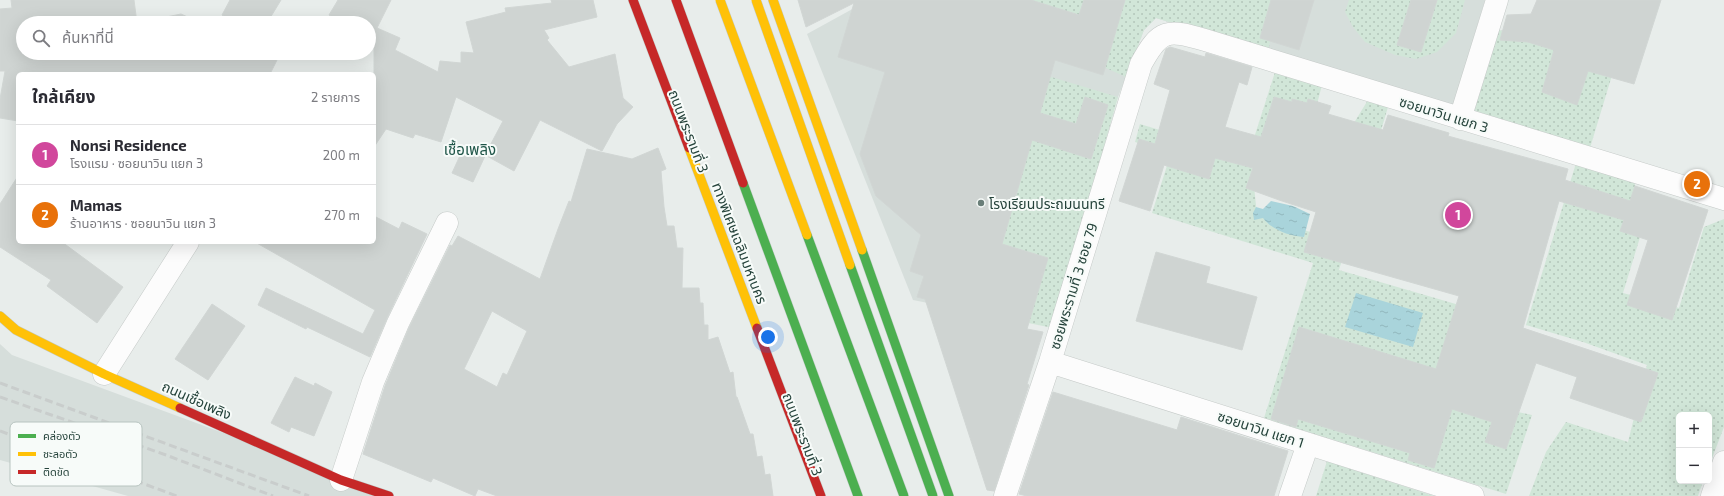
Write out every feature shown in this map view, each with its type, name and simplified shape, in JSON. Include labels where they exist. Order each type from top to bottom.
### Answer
[{"type":"main road","name":"ถนนพระรามที่ 3","points":[[626,0],[812,496]]},
{"type":"main road","name":"ทางพิเศษเฉลิมมหานคร","points":[[633,0],[821,496]]},
{"type":"main road","points":[[676,0],[858,496]]},
{"type":"main road","points":[[720,0],[845,355],[898,496]]},
{"type":"main road","points":[[720,0],[904,496]]},
{"type":"main road","points":[[756,0],[934,496]]},
{"type":"main road","points":[[773,0],[949,496]]},
{"type":"main road","name":"ถนนเชื้อเพลิง","points":[[0,316],[16,330],[104,374],[341,480],[388,496]]},
{"type":"main road","points":[[926,496],[929,438]]},
{"type":"main road","points":[[849,444],[866,489]]},
{"type":"street","points":[[1460,119],[1497,0]]},
{"type":"street","name":"ซอยนาวิน แยก 3","points":[[1163,35],[1176,33],[1190,36],[1724,199]]},
{"type":"street","name":"ซอยพระรามที่ 3 ซอย 79","points":[[1005,496],[1050,362],[1141,64],[1156,39],[1163,35]]},
{"type":"street","points":[[341,480],[373,382],[398,323],[447,223]]},
{"type":"street","points":[[104,374],[187,244]]},
{"type":"street","name":"ซอยนาวิน แยก 1","points":[[1050,362],[1473,496]]},
{"type":"street","points":[[1290,496],[1308,444]]},
{"type":"street","points":[[1712,496],[1724,462]]},
{"type":"shaded area","name":"โรงเรียนประถมนนทรี","points":[[1485,0],[1453,106],[1321,70],[1156,18],[1144,30],[1118,97],[993,316],[913,300],[807,34],[867,1]]},
{"type":"shaded area","points":[[0,344],[12,355],[394,496],[128,496],[92,486],[142,486],[142,422],[10,422],[10,463],[0,460]]},
{"type":"green space","points":[[1018,0],[1283,0],[1272,30],[1268,53],[1156,18],[1144,30],[1126,77],[1097,64]]},
{"type":"green space","points":[[1349,0],[1465,0],[1456,33],[1437,52],[1416,59],[1395,55],[1365,42],[1353,27],[1345,12]]},
{"type":"green space","points":[[1499,30],[1536,39],[1613,72],[1590,148],[1473,114]]},
{"type":"green space","points":[[1276,69],[1322,85],[1316,108],[1254,186],[1257,215],[1326,237],[1330,162],[1368,100],[1388,107],[1339,270],[1490,314],[1462,400],[1532,415],[1506,494],[1264,418],[1313,263],[1152,213],[1171,153],[1135,142],[1140,124],[1176,135],[1245,166]]},
{"type":"green space","points":[[1048,76],[1118,97],[1053,328],[993,316],[992,260]]},
{"type":"green space","points":[[1577,160],[1634,178],[1641,234],[1623,293],[1679,308],[1704,227],[1724,219],[1724,427],[1712,458],[1712,412],[1676,412],[1676,484],[1702,484],[1698,496],[1529,496],[1546,452],[1566,422],[1628,442],[1647,365],[1583,342],[1526,325]]},
{"type":"green space","points":[[1327,461],[1434,496],[1316,496]]},
{"type":"water","points":[[1271,201],[1293,206],[1310,214],[1304,237],[1281,232],[1271,226],[1263,218],[1254,220],[1253,213],[1256,207],[1263,209]]},
{"type":"water","points":[[1356,293],[1423,313],[1413,347],[1345,327]]},
{"type":"building","points":[[11,0],[134,0],[136,16],[16,16],[16,60],[277,60],[271,72],[16,72],[16,121],[0,118],[0,99],[5,71],[0,71],[0,9],[12,8]]},
{"type":"building","points":[[230,0],[281,0],[271,16],[222,15]]},
{"type":"building","points":[[338,0],[391,0],[377,28],[400,38],[395,50],[438,72],[440,61],[461,63],[461,52],[474,53],[466,22],[506,12],[505,8],[552,3],[551,0],[593,0],[597,17],[544,30],[549,38],[547,40],[569,67],[615,54],[623,98],[633,107],[617,124],[602,151],[540,120],[514,171],[485,155],[503,121],[456,97],[441,142],[415,134],[413,138],[386,129],[376,144],[376,72],[374,72],[374,60],[376,60],[376,16],[329,15]]},
{"type":"building","points":[[798,0],[1031,0],[1079,15],[1084,0],[1125,0],[1103,75],[1055,60],[1040,113],[1076,124],[1085,97],[1108,105],[1091,159],[1032,140],[1002,244],[1048,258],[1027,329],[1043,332],[1027,384],[1029,385],[994,491],[987,490],[925,299],[917,297],[924,276],[910,271],[921,235],[876,196],[860,154],[885,72],[838,57],[854,3],[806,27]]},
{"type":"building","points":[[1271,0],[1314,0],[1299,50],[1260,38]]},
{"type":"building","points":[[1411,0],[1437,0],[1421,52],[1397,45]]},
{"type":"building","points":[[1537,0],[1661,0],[1634,84],[1588,71],[1577,105],[1542,92],[1554,50],[1528,42],[1500,40],[1507,15],[1531,14]]},
{"type":"building","points":[[181,14],[185,16],[171,16]]},
{"type":"building","points":[[1170,47],[1205,57],[1206,53],[1252,67],[1247,85],[1239,82],[1225,127],[1261,137],[1274,97],[1292,102],[1292,99],[1307,103],[1308,99],[1331,106],[1328,114],[1383,130],[1388,115],[1449,133],[1448,136],[1568,169],[1565,180],[1630,201],[1635,186],[1708,210],[1672,320],[1627,305],[1648,240],[1620,231],[1624,220],[1559,201],[1523,328],[1658,373],[1641,422],[1570,398],[1577,377],[1536,363],[1506,449],[1485,442],[1492,422],[1452,409],[1434,468],[1408,460],[1410,453],[1298,419],[1296,427],[1271,419],[1299,327],[1436,369],[1459,296],[1304,252],[1316,212],[1246,188],[1253,168],[1215,158],[1209,179],[1164,165],[1150,211],[1119,201],[1139,139],[1155,144],[1170,90],[1154,84],[1166,49]]},
{"type":"building","points":[[464,147],[485,156],[473,182],[452,173]]},
{"type":"building","points":[[658,148],[666,169],[661,171],[667,226],[674,226],[677,248],[683,248],[682,288],[699,288],[700,303],[703,303],[704,325],[708,325],[708,340],[718,337],[730,373],[733,372],[736,397],[750,434],[753,434],[757,457],[762,456],[765,475],[770,474],[773,496],[497,496],[478,489],[475,496],[433,478],[431,482],[363,454],[385,386],[409,328],[450,245],[452,246],[458,236],[540,279],[569,201],[571,202],[587,149],[632,159]],"holes":[[[492,311],[527,331],[507,375],[503,373],[497,387],[464,369]]]},
{"type":"building","points":[[16,179],[16,244],[65,244],[123,287],[97,323],[47,286],[51,280],[0,247],[0,204]]},
{"type":"building","points":[[376,217],[399,229],[402,222],[427,234],[370,357],[307,327],[306,329],[258,305],[266,288],[363,334],[375,310],[259,244],[376,244]]},
{"type":"building","points":[[1156,252],[1210,267],[1206,283],[1257,297],[1242,350],[1136,321]]},
{"type":"building","points":[[212,304],[245,326],[208,380],[175,359]]},
{"type":"building","points":[[295,377],[314,386],[315,383],[332,392],[314,436],[291,427],[289,432],[271,423]]},
{"type":"building","points":[[1053,392],[1177,430],[1181,417],[1288,451],[1274,496],[1027,496],[1019,494]]},
{"type":"railway","points":[[0,383],[107,422]]},
{"type":"railway","points":[[0,397],[72,422]]},
{"type":"railway","points":[[0,431],[10,435]]},
{"type":"railway","points":[[142,435],[309,496]]},
{"type":"railway","points":[[142,447],[273,496]]},
{"type":"railway","points":[[142,483],[177,496]]},
{"type":"traffic: fast","points":[[743,183],[858,496]]},
{"type":"traffic: fast","points":[[807,235],[904,496]]},
{"type":"traffic: fast","points":[[862,250],[949,496]]},
{"type":"traffic: fast","points":[[850,265],[933,496]]},
{"type":"traffic: slow","points":[[720,0],[807,235]]},
{"type":"traffic: slow","points":[[756,0],[850,265]]},
{"type":"traffic: slow","points":[[773,0],[862,250]]},
{"type":"traffic: slow","points":[[689,148],[757,328]]},
{"type":"traffic: slow","points":[[0,316],[16,330],[104,374],[180,408]]},
{"type":"traffic: jam","points":[[633,0],[689,148]]},
{"type":"traffic: jam","points":[[676,0],[743,183]]},
{"type":"traffic: jam","points":[[757,328],[821,496]]},
{"type":"traffic: jam","points":[[180,408],[341,480],[389,496]]},
{"type":"place","name":"Mamas","points":[[1697,184]]},
{"type":"place","name":"โรงเรียนประถมนนทรี","points":[[981,203]]},
{"type":"place","name":"Nonsi Residence","points":[[1458,215]]},
{"type":"district","name":"เชื้อเพลิง","points":[[470,149]]}]
